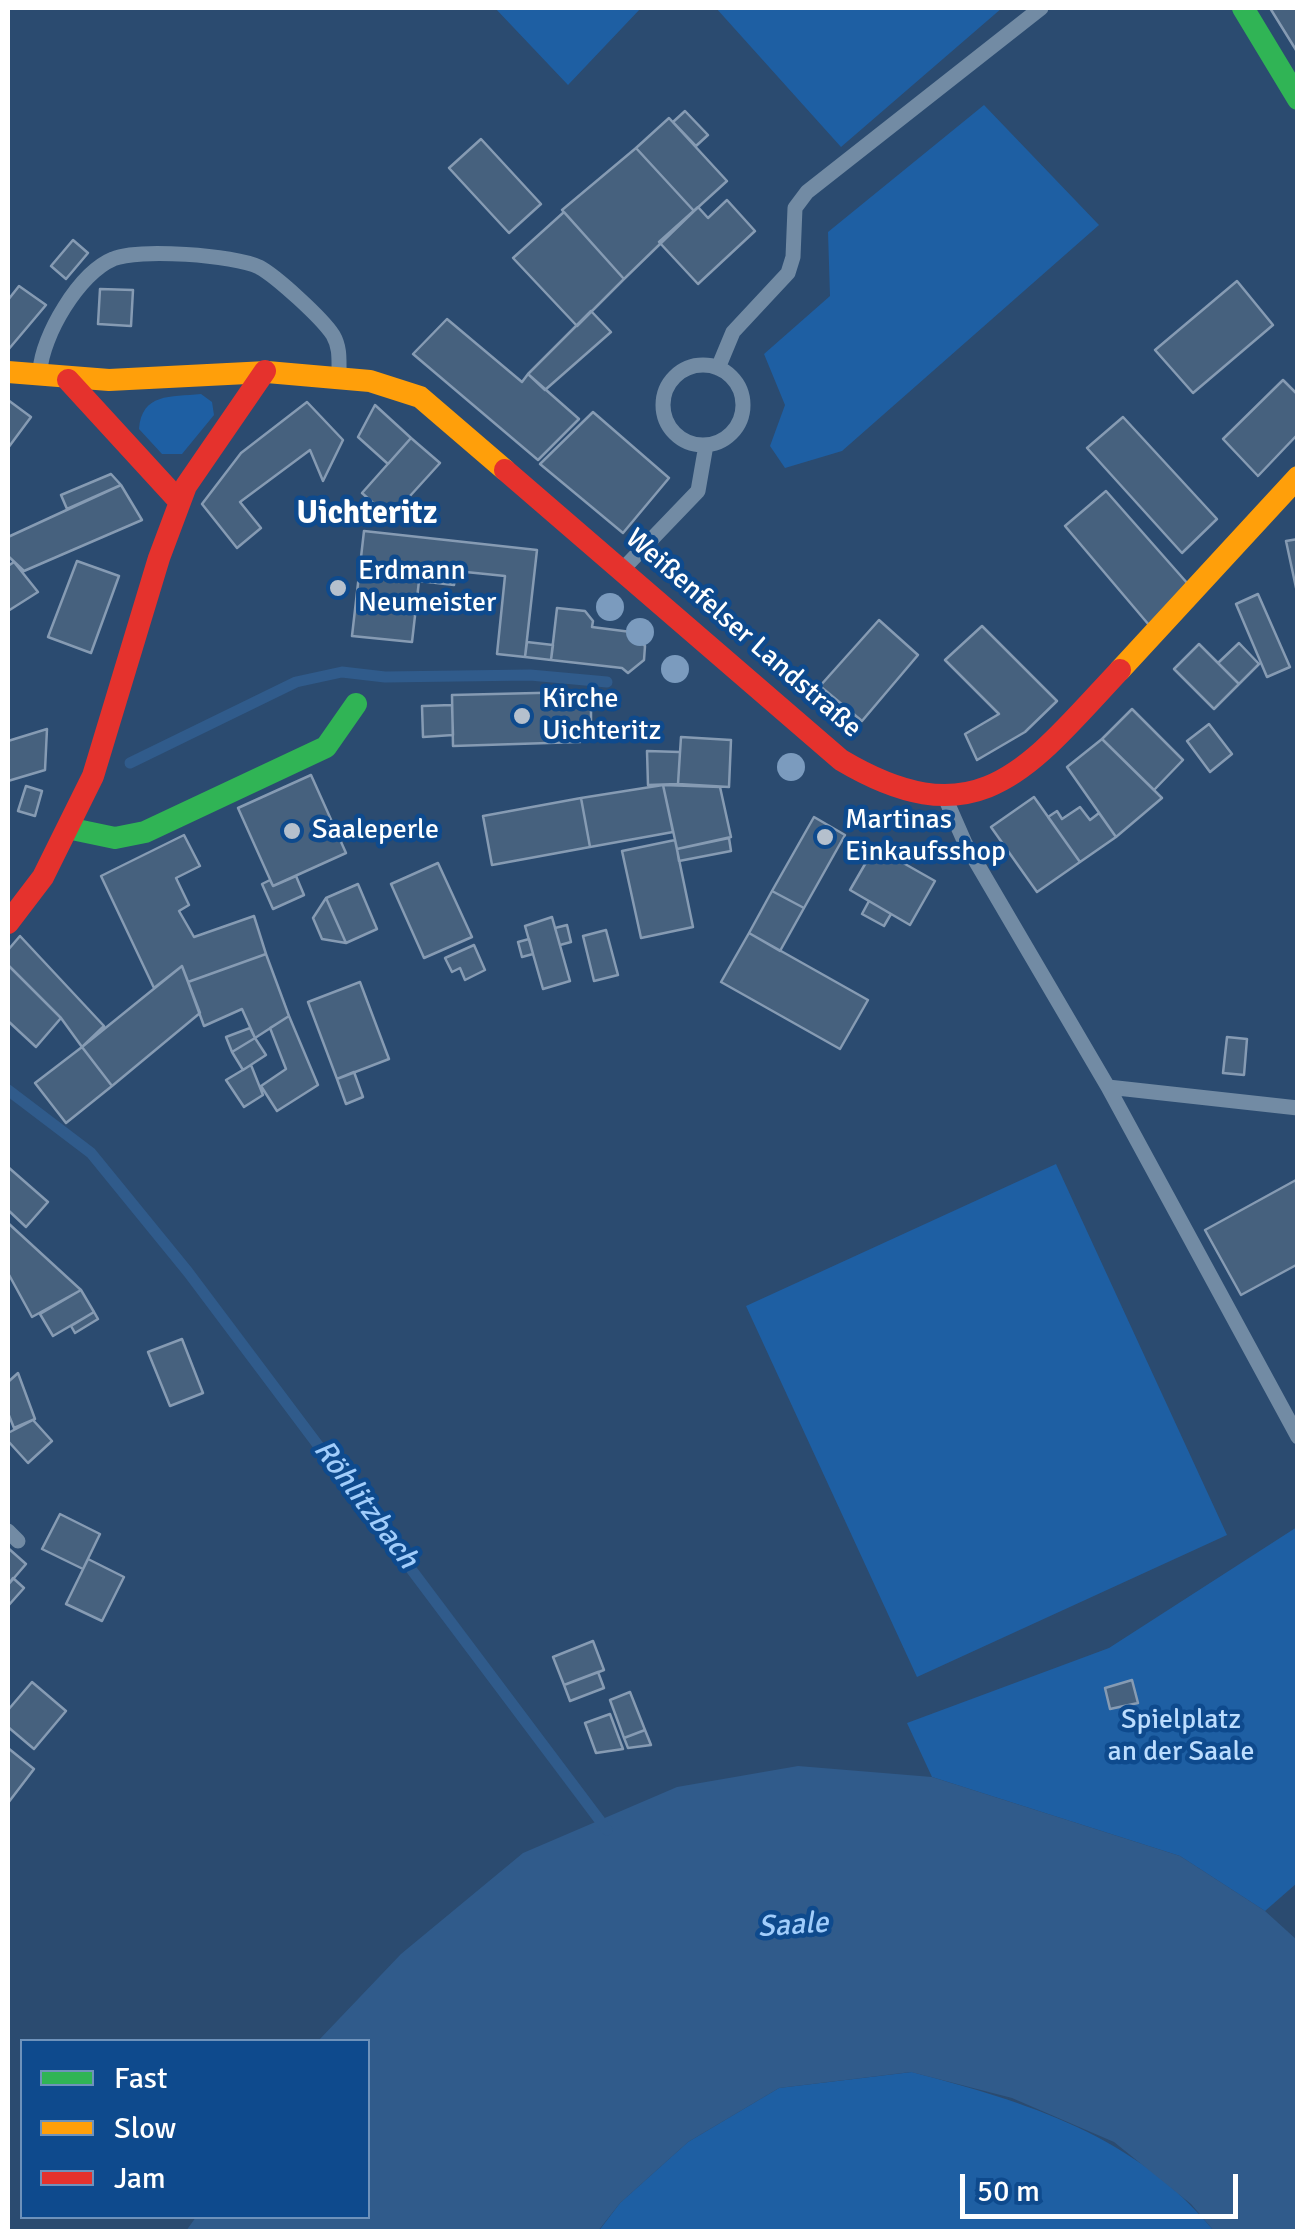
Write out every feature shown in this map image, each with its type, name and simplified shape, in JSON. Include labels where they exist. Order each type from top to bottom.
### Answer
[{"type":"main road","points":[[1244,8],[1298,99]]},
{"type":"main road","name":"Weißenfelser Landstraße","points":[[8,372],[40,380],[265,372],[339,376],[396,386],[420,397],[841,760],[894,790],[946,798],[998,785],[1038,758],[1298,477]]},
{"type":"main road","points":[[8,923],[28,900],[72,828],[144,620],[179,501],[229,425],[250,402],[265,372]]},
{"type":"main road","points":[[68,380],[179,501]]},
{"type":"main road","points":[[72,828],[114,838],[145,832],[326,748],[356,704]]},
{"type":"lane","points":[[718,368],[733,332],[788,273],[794,257],[795,208],[807,192],[1041,8]]},
{"type":"lane","points":[[40,380],[42,350],[49,329],[77,292],[111,259],[140,254],[242,261],[262,268],[334,336],[340,351],[339,376]]},
{"type":"lane","points":[[718,368],[740,388],[743,413],[730,435],[706,445],[680,438],[670,428],[663,401],[666,388],[685,369],[718,368]]},
{"type":"lane","points":[[623,569],[698,491],[706,445]]},
{"type":"lane","points":[[946,798],[964,843],[1108,1087],[1298,1436]]},
{"type":"lane","points":[[1108,1087],[1298,1108]]},
{"type":"green space","points":[[495,8],[641,8],[568,85]]},
{"type":"green space","points":[[716,8],[1002,8],[841,147]]},
{"type":"green space","points":[[984,105],[1099,225],[842,451],[785,468],[770,446],[785,405],[764,354],[830,296],[828,232]]},
{"type":"green space","points":[[201,394],[212,402],[214,415],[182,454],[162,454],[139,429],[146,409],[160,399]]},
{"type":"green space","points":[[1056,1164],[1227,1535],[917,1677],[746,1306]]},
{"type":"green space","name":"Spielplatz an der Saale","points":[[1297,1527],[1297,1883],[1265,1911],[1180,1856],[932,1777],[907,1723],[1109,1648]]},
{"type":"green space","points":[[912,2072],[1037,2110],[1114,2146],[1183,2198],[1214,2231],[598,2232],[620,2203],[688,2142],[779,2088]]},
{"type":"water","name":"Saale","points":[[798,1766],[932,1777],[1180,1856],[1265,1911],[1297,1940],[1297,2231],[1214,2231],[1191,2204],[1114,2142],[1012,2098],[911,2072],[779,2088],[688,2142],[620,2203],[598,2231],[186,2231],[195,2219],[370,2219],[370,2039],[320,2039],[401,1954],[523,1853],[677,1787]]},
{"type":"building","points":[[1270,8],[1298,8],[1298,49],[1296,50]]},
{"type":"building","points":[[685,111],[708,135],[696,146],[673,122]]},
{"type":"building","points":[[669,118],[727,181],[694,211],[636,148]]},
{"type":"building","points":[[481,139],[541,204],[509,233],[449,168]]},
{"type":"building","points":[[636,148],[694,211],[624,279],[562,210]]},
{"type":"building","points":[[727,200],[755,231],[698,284],[659,242],[698,207],[708,218]]},
{"type":"building","points":[[564,212],[624,279],[577,326],[513,258]]},
{"type":"building","points":[[73,240],[88,253],[66,279],[51,266]]},
{"type":"building","points":[[1237,281],[1273,325],[1193,393],[1155,350]]},
{"type":"building","points":[[19,286],[46,305],[8,350],[8,300]]},
{"type":"building","points":[[100,289],[133,290],[131,326],[98,324]]},
{"type":"building","points":[[591,311],[611,332],[545,390],[528,374]]},
{"type":"building","points":[[447,319],[522,382],[528,374],[579,419],[538,460],[413,354]]},
{"type":"building","points":[[1283,380],[1298,395],[1298,434],[1258,476],[1223,439]]},
{"type":"building","points":[[8,400],[31,417],[8,448]]},
{"type":"building","points":[[307,402],[343,440],[323,481],[310,450],[240,502],[261,528],[237,548],[202,504],[241,453]]},
{"type":"building","points":[[375,405],[411,438],[388,464],[358,437]]},
{"type":"building","points":[[593,412],[669,478],[623,533],[540,464]]},
{"type":"building","points":[[1123,417],[1217,519],[1182,553],[1087,448]]},
{"type":"building","points":[[411,438],[440,463],[390,518],[362,493]]},
{"type":"building","points":[[111,474],[121,485],[67,509],[61,495]]},
{"type":"building","points":[[121,485],[142,520],[24,571],[8,556],[8,537]]},
{"type":"building","points":[[1106,491],[1188,584],[1149,625],[1065,526]]},
{"type":"building","points":[[364,531],[537,550],[525,657],[497,654],[505,576],[456,571],[454,585],[419,581],[412,642],[352,636]]},
{"type":"building","points":[[1298,539],[1298,597],[1286,541]]},
{"type":"building","points":[[77,561],[119,576],[91,653],[48,637]]},
{"type":"building","points":[[14,562],[38,592],[8,611],[8,566]]},
{"type":"building","points":[[1258,594],[1290,667],[1267,677],[1236,604]]},
{"type":"building","points":[[557,608],[585,611],[593,621],[592,627],[631,632],[645,646],[644,660],[628,673],[622,668],[551,660]]},
{"type":"building","points":[[879,620],[918,655],[862,721],[820,686]]},
{"type":"building","points":[[982,626],[1057,701],[1025,732],[977,760],[965,734],[999,714],[945,660]]},
{"type":"building","points":[[527,642],[553,645],[551,660],[525,657]]},
{"type":"building","points":[[1239,643],[1259,664],[1239,684],[1218,663]]},
{"type":"building","points":[[1199,644],[1239,684],[1214,709],[1174,669]]},
{"type":"building","name":"Kirche Uichteritz","points":[[578,692],[591,707],[591,724],[580,742],[453,746],[452,695]]},
{"type":"building","points":[[452,705],[453,735],[423,737],[422,706]]},
{"type":"building","points":[[1132,709],[1183,760],[1154,790],[1102,739]]},
{"type":"building","points":[[1209,724],[1232,754],[1210,772],[1187,741]]},
{"type":"building","points":[[47,729],[45,770],[8,781],[8,741]]},
{"type":"building","points":[[681,737],[731,740],[729,787],[678,784]]},
{"type":"building","points":[[1102,739],[1162,798],[1116,837],[1067,767]]},
{"type":"building","points":[[647,751],[680,752],[678,784],[648,785]]},
{"type":"building","points":[[311,775],[346,853],[273,886],[238,808]]},
{"type":"building","points":[[663,785],[673,832],[590,847],[581,798]]},
{"type":"building","points":[[663,785],[720,787],[731,837],[677,849]]},
{"type":"building","points":[[26,786],[42,791],[35,816],[18,811]]},
{"type":"building","points":[[1034,797],[1080,862],[1037,892],[991,827]]},
{"type":"building","points":[[581,798],[590,847],[492,865],[483,816]]},
{"type":"building","points":[[1080,807],[1090,820],[1099,813],[1116,837],[1080,862],[1048,817],[1057,811],[1062,819]]},
{"type":"building","points":[[814,817],[845,835],[804,908],[772,891]]},
{"type":"building","points":[[184,835],[200,866],[176,878],[189,905],[179,911],[194,937],[254,916],[266,954],[188,982],[182,966],[154,988],[101,876]]},
{"type":"building","points":[[729,838],[731,851],[679,861],[677,849]]},
{"type":"building","points":[[675,840],[693,927],[641,938],[622,851]]},
{"type":"building","points":[[875,847],[935,881],[910,925],[850,890]]},
{"type":"building","points":[[438,863],[472,937],[424,958],[391,884]]},
{"type":"building","points":[[296,876],[304,895],[273,909],[262,884],[270,880],[273,886]]},
{"type":"building","points":[[358,884],[377,929],[346,943],[326,898]]},
{"type":"building","points":[[772,891],[804,908],[780,951],[749,933]]},
{"type":"building","points":[[326,898],[346,943],[322,939],[313,918]]},
{"type":"building","points":[[869,901],[891,914],[884,926],[862,914]]},
{"type":"building","points":[[552,917],[570,981],[543,989],[525,926]]},
{"type":"building","points":[[567,925],[571,942],[560,945],[555,928]]},
{"type":"building","points":[[606,930],[618,975],[594,981],[583,936]]},
{"type":"building","points":[[749,933],[868,1000],[840,1049],[721,982]]},
{"type":"building","points":[[20,936],[104,1026],[82,1047],[61,1018],[8,965],[8,950]]},
{"type":"building","points":[[529,939],[533,954],[522,957],[518,942]]},
{"type":"building","points":[[474,945],[485,970],[465,980],[460,968],[452,972],[445,958]]},
{"type":"building","points":[[266,954],[289,1016],[255,1038],[242,1009],[204,1026],[188,982]]},
{"type":"building","points":[[8,965],[61,1018],[36,1047],[8,1021]]},
{"type":"building","points":[[182,966],[200,1013],[112,1086],[82,1047]]},
{"type":"building","points":[[360,982],[389,1059],[337,1079],[308,1002]]},
{"type":"building","points":[[289,1016],[318,1085],[277,1111],[261,1086],[286,1069],[270,1028]]},
{"type":"building","points":[[250,1028],[255,1038],[232,1052],[226,1037]]},
{"type":"building","points":[[1227,1037],[1247,1039],[1244,1075],[1223,1073]]},
{"type":"building","points":[[255,1038],[266,1055],[243,1070],[232,1052]]},
{"type":"building","points":[[82,1047],[112,1086],[66,1123],[35,1083]]},
{"type":"building","points":[[251,1065],[263,1095],[244,1107],[226,1080]]},
{"type":"building","points":[[354,1072],[363,1097],[346,1104],[337,1079]]},
{"type":"building","points":[[8,1167],[48,1202],[26,1227],[8,1210]]},
{"type":"building","points":[[1296,1180],[1298,1264],[1241,1295],[1205,1230]]},
{"type":"building","points":[[8,1223],[81,1290],[32,1317],[8,1273]]},
{"type":"building","points":[[81,1290],[94,1312],[53,1336],[40,1314]]},
{"type":"building","points":[[94,1312],[98,1319],[75,1333],[71,1326]]},
{"type":"building","points":[[182,1339],[203,1393],[170,1406],[148,1352]]},
{"type":"building","points":[[18,1373],[35,1419],[14,1428],[8,1413],[8,1382]]},
{"type":"building","points":[[33,1420],[52,1441],[28,1463],[8,1441],[8,1433]]},
{"type":"building","points":[[60,1514],[100,1534],[83,1569],[42,1549]]},
{"type":"building","points":[[8,1548],[26,1564],[8,1585]]},
{"type":"building","points":[[88,1559],[124,1577],[102,1621],[66,1604]]},
{"type":"building","points":[[13,1578],[24,1588],[8,1606],[8,1585]]},
{"type":"building","points":[[593,1641],[604,1670],[564,1685],[553,1657]]},
{"type":"building","points":[[598,1672],[604,1688],[570,1701],[564,1685]]},
{"type":"building","points":[[1132,1680],[1138,1703],[1110,1709],[1105,1688]]},
{"type":"building","points":[[32,1682],[66,1711],[34,1749],[8,1727],[8,1710]]},
{"type":"building","points":[[630,1692],[645,1730],[624,1738],[610,1700]]},
{"type":"building","points":[[610,1714],[623,1749],[596,1753],[585,1723]]},
{"type":"building","points":[[645,1730],[651,1745],[628,1748],[624,1738]]},
{"type":"building","points":[[8,1748],[34,1769],[8,1803]]},
{"type":"waterway","points":[[130,763],[296,682],[342,672],[385,677],[530,675],[607,682]]},
{"type":"waterway","name":"Röhlitzbach","points":[[8,1090],[91,1153],[188,1272],[607,1830]]},
{"type":"traffic: fast","points":[[1243,8],[1298,99]]},
{"type":"traffic: fast","points":[[72,829],[115,838],[145,832],[326,747],[356,704]]},
{"type":"traffic: slow","points":[[8,372],[109,380],[267,372],[370,381],[420,397],[505,470]]},
{"type":"traffic: slow","points":[[1120,670],[1298,477]]},
{"type":"traffic: jam","points":[[8,923],[43,877],[93,776],[159,558],[186,486],[265,371]]},
{"type":"traffic: jam","points":[[68,380],[179,501]]},
{"type":"traffic: jam","points":[[505,470],[841,760],[889,784],[930,794],[966,793],[998,782],[1028,763],[1057,737],[1120,670]]},
{"type":"place","name":"Erdmann Neumeister","points":[[338,588]]},
{"type":"place","name":"Kirche Uichteritz","points":[[522,716]]},
{"type":"place","name":"Saaleperle","points":[[292,831]]},
{"type":"place","name":"Martinas Einkaufsshop","points":[[825,837]]},
{"type":"district","name":"Uichteritz","points":[[367,515]]}]
